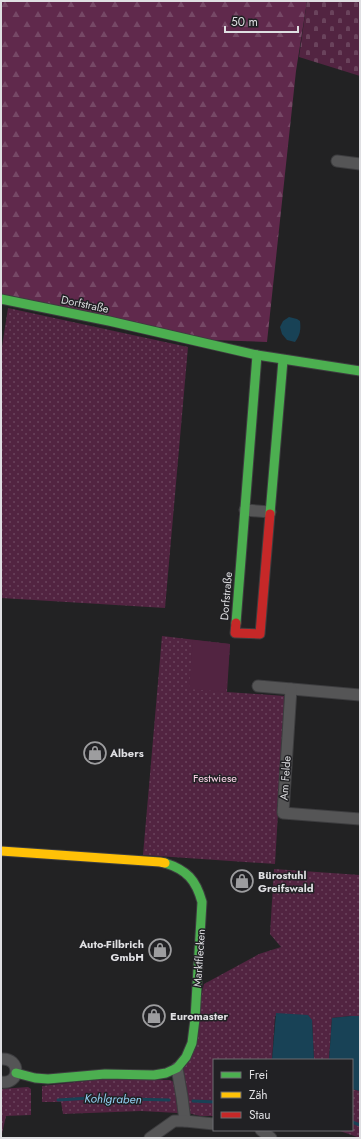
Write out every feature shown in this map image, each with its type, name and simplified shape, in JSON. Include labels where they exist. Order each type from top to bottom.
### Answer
[{"type":"street","points":[[337,161],[360,164]]},
{"type":"street","name":"Dorfstraße","points":[[1,299],[109,321],[258,356],[360,371]]},
{"type":"street","name":"Dorfstraße","points":[[258,356],[235,633],[260,634],[282,360]]},
{"type":"street","points":[[245,510],[270,512]]},
{"type":"street","points":[[258,686],[360,695]]},
{"type":"street","name":"Am Felde","points":[[291,689],[283,813],[360,819]]},
{"type":"street","name":"Marktflecken","points":[[1,851],[160,862],[170,864],[181,869],[193,880],[199,890],[202,902],[195,1019],[192,1043],[186,1057],[178,1068]]},
{"type":"street","points":[[1,1059],[7,1059],[13,1063],[16,1069],[15,1076],[9,1082],[1,1082]]},
{"type":"street","points":[[16,1073],[35,1078],[48,1079],[105,1074],[154,1075],[166,1073],[178,1068],[185,1121]]},
{"type":"street","points":[[150,1138],[174,1121],[213,1124]]},
{"type":"street","points":[[262,1131],[271,1138]]},
{"type":"green space","points":[[1,1],[307,1],[296,71],[267,342],[211,340],[1,294]]},
{"type":"green space","points":[[307,1],[360,1],[360,76],[299,57]]},
{"type":"green space","points":[[8,308],[188,347],[165,608],[1,598],[1,353]]},
{"type":"green space","name":"Festwiese","points":[[162,636],[230,644],[227,692],[285,696],[275,864],[143,855]]},
{"type":"green space","points":[[193,640],[230,644],[226,692],[189,689]]},
{"type":"green space","points":[[274,869],[360,875],[360,1016],[332,1018],[329,1059],[314,1059],[312,1020],[275,1016],[272,1059],[213,1059],[213,1116],[200,1116],[188,1113],[182,1073],[204,984],[259,954],[281,947],[270,934]]},
{"type":"green space","points":[[104,1079],[170,1080],[174,1082],[178,1113],[141,1111],[63,1114],[61,1102],[42,1102],[42,1086]]},
{"type":"green space","points":[[28,1087],[31,1089],[31,1115],[6,1116],[1,1138],[1,1089]]},
{"type":"green space","points":[[353,1089],[360,1091],[360,1138],[340,1131],[353,1131]]},
{"type":"water","points":[[289,317],[300,321],[300,332],[295,342],[287,340],[282,334],[280,327],[283,321]]},
{"type":"water","points":[[276,1013],[308,1015],[312,1020],[314,1059],[272,1059]]},
{"type":"water","points":[[360,1016],[360,1091],[353,1089],[353,1059],[329,1059],[332,1018]]},
{"type":"waterway","name":"Kohlgraben","points":[[58,1100],[90,1098],[169,1100]]},
{"type":"waterway","name":"Kohlgraben","points":[[193,1101],[213,1102]]},
{"type":"waterway","name":"Kohlgraben","points":[[353,1122],[360,1125]]},
{"type":"traffic: fast","points":[[1,299],[109,321],[257,355],[360,371]]},
{"type":"traffic: fast","points":[[236,623],[257,355]]},
{"type":"traffic: fast","points":[[270,514],[283,360]]},
{"type":"traffic: fast","points":[[16,1073],[35,1078],[48,1079],[105,1074],[154,1075],[166,1073],[177,1068],[186,1057],[192,1043],[195,1019],[202,902],[200,894],[190,877],[179,869],[165,863]]},
{"type":"traffic: slow","points":[[1,851],[165,863]]},
{"type":"traffic: jam","points":[[236,623],[235,633],[260,634],[270,514]]},
{"type":"place","name":"Albers","points":[[95,753]]},
{"type":"place","name":"Bürostuhl Greifswald","points":[[242,881]]},
{"type":"place","name":"Auto-Filbrich GmbH","points":[[160,950]]},
{"type":"place","name":"Euromaster","points":[[154,1016]]}]
